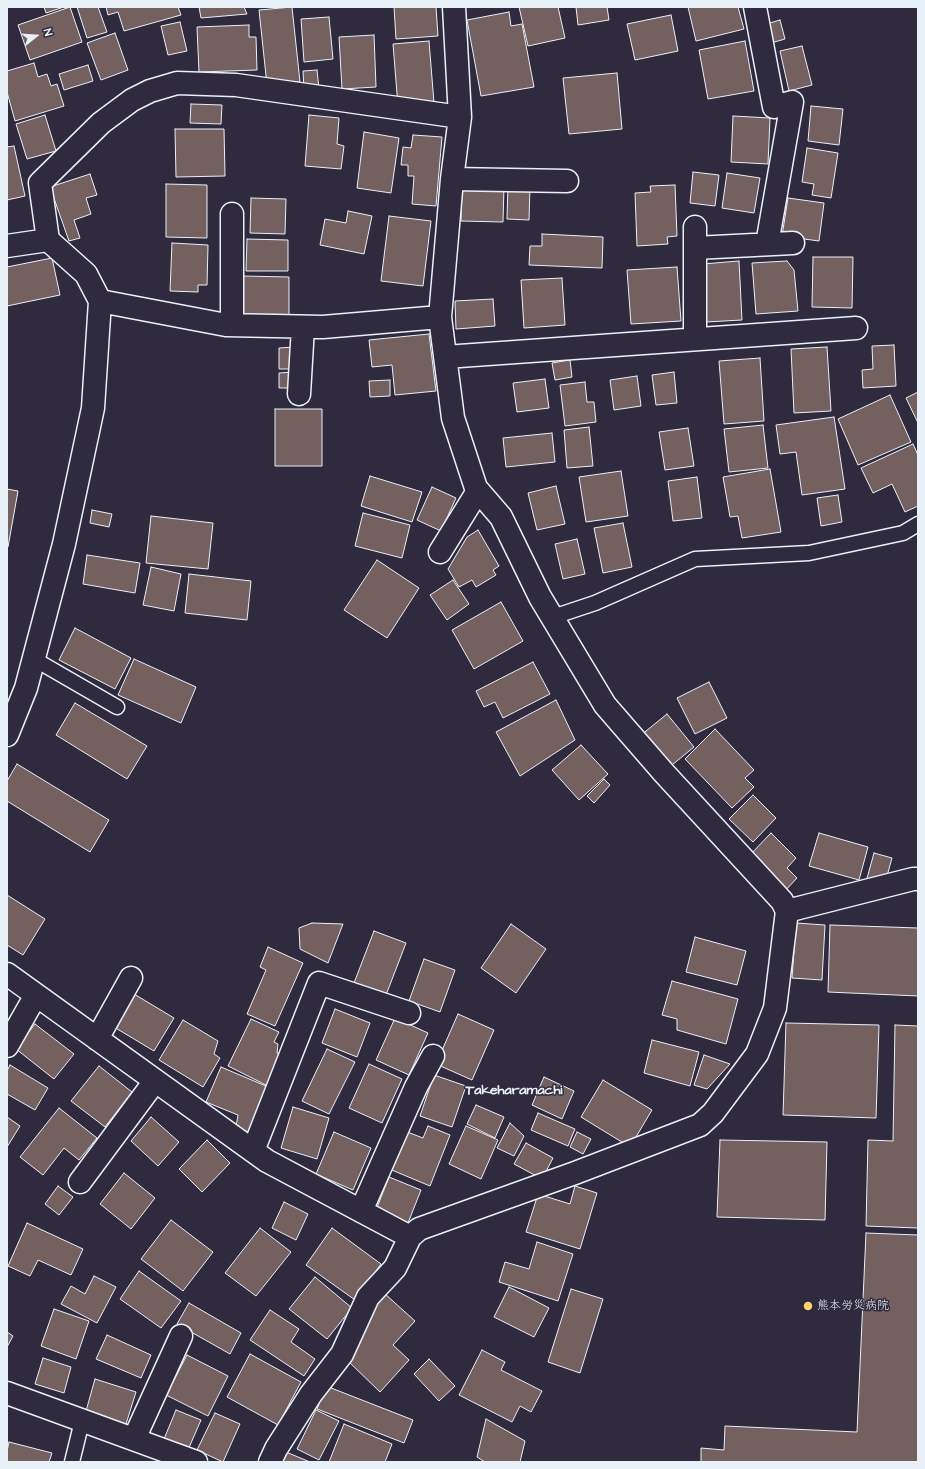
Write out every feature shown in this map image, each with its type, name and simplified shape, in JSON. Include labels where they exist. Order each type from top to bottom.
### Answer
[{"type":"street","points":[[440,552],[476,494],[476,488],[453,418],[440,317],[452,179],[460,117],[454,7]]},
{"type":"street","points":[[755,7],[774,107],[792,102],[767,244]]},
{"type":"street","points":[[8,730],[26,688],[64,544],[93,408],[100,301],[86,274],[48,240],[40,183],[101,123],[132,100],[150,91],[177,83],[236,85],[460,117]]},
{"type":"street","points":[[452,179],[567,181]]},
{"type":"street","points":[[232,214],[232,325]]},
{"type":"street","points":[[695,339],[695,238],[767,244],[792,243]]},
{"type":"street","points":[[7,246],[48,240]]},
{"type":"street","points":[[100,301],[232,325],[322,327],[440,317]]},
{"type":"street","points":[[299,394],[303,327]]},
{"type":"street","points":[[445,357],[856,328]]},
{"type":"street","points":[[270,1462],[276,1449],[310,1394],[342,1354],[368,1298],[395,1268],[410,1237],[419,1229],[575,1173],[700,1125],[713,1113],[757,1054],[775,1008],[787,911],[782,901],[664,773],[605,705],[540,596],[501,517],[476,488]]},
{"type":"street","points":[[787,911],[913,879],[918,880]]},
{"type":"street","points":[[7,974],[266,1161],[410,1237]]},
{"type":"street","points":[[97,1039],[131,978]]},
{"type":"street","points":[[253,1151],[319,983],[400,1004]]},
{"type":"street","points":[[7,1046],[36,995]]},
{"type":"street","points":[[360,1211],[416,1087],[433,1056]]},
{"type":"street","points":[[80,1182],[155,1081]]},
{"type":"street","points":[[134,1439],[180,1336]]},
{"type":"street","points":[[7,1393],[196,1462]]},
{"type":"lane","points":[[553,617],[595,603],[695,559],[809,553],[903,533],[918,524]]},
{"type":"lane","points":[[34,659],[117,706]]},
{"type":"lane","points":[[72,1462],[82,1421]]},
{"type":"building","points":[[44,7],[64,7],[46,13]]},
{"type":"building","points":[[70,7],[82,42],[30,60],[18,25]]},
{"type":"building","points":[[77,7],[98,7],[107,32],[87,38]]},
{"type":"building","points":[[106,7],[178,7],[181,15],[124,31],[118,12],[108,15]]},
{"type":"building","points":[[199,7],[244,7],[247,14],[201,18]]},
{"type":"building","points":[[292,7],[300,82],[267,85],[259,10]]},
{"type":"building","points":[[394,7],[436,7],[438,36],[396,39]]},
{"type":"building","points":[[519,7],[558,7],[565,38],[528,46]]},
{"type":"building","points":[[576,7],[607,7],[609,20],[578,25]]},
{"type":"building","points":[[688,7],[738,7],[744,29],[696,41]]},
{"type":"building","points":[[509,12],[511,26],[522,24],[534,87],[481,96],[467,20]]},
{"type":"building","points":[[671,15],[678,51],[635,60],[627,24]]},
{"type":"building","points":[[329,17],[333,59],[304,62],[301,19]]},
{"type":"building","points":[[780,20],[785,39],[771,43],[766,24]]},
{"type":"building","points":[[180,22],[187,51],[168,55],[161,26]]},
{"type":"building","points":[[249,25],[249,37],[256,37],[257,70],[199,72],[197,27]]},
{"type":"building","points":[[115,33],[128,70],[101,80],[87,43]]},
{"type":"building","points":[[374,35],[376,87],[342,89],[339,37]]},
{"type":"building","points":[[429,41],[434,103],[398,106],[393,44]]},
{"type":"building","points":[[745,41],[754,91],[708,99],[699,50]]},
{"type":"building","points":[[802,46],[812,85],[789,91],[780,51]]},
{"type":"building","points":[[34,63],[38,77],[47,74],[51,86],[57,84],[64,106],[15,121],[7,92],[7,71]]},
{"type":"building","points":[[88,65],[93,81],[64,90],[59,74]]},
{"type":"building","points":[[317,70],[319,89],[304,90],[303,71]]},
{"type":"building","points":[[617,73],[622,129],[569,134],[563,78]]},
{"type":"building","points":[[191,104],[222,105],[221,124],[190,123]]},
{"type":"building","points":[[811,106],[843,109],[839,145],[808,141]]},
{"type":"building","points":[[45,115],[56,151],[27,159],[16,124]]},
{"type":"building","points":[[309,115],[339,118],[337,144],[344,146],[341,169],[305,166]]},
{"type":"building","points":[[733,116],[770,118],[768,164],[731,162]]},
{"type":"building","points":[[175,129],[224,129],[225,176],[176,177]]},
{"type":"building","points":[[364,132],[399,138],[391,193],[357,188]]},
{"type":"building","points":[[413,135],[442,137],[436,206],[412,204],[414,176],[408,176],[408,165],[401,165],[403,147],[411,148]]},
{"type":"building","points":[[14,146],[25,196],[7,200],[7,147]]},
{"type":"building","points":[[807,148],[838,153],[831,198],[812,195],[814,184],[802,182]]},
{"type":"building","points":[[693,172],[719,175],[715,206],[690,203]]},
{"type":"building","points":[[727,173],[760,178],[754,213],[722,208]]},
{"type":"building","points":[[90,174],[97,195],[86,198],[91,214],[74,220],[80,238],[69,241],[50,187]]},
{"type":"building","points":[[166,184],[207,185],[207,238],[166,237]]},
{"type":"building","points":[[462,185],[504,186],[503,222],[461,221]]},
{"type":"building","points":[[508,185],[530,186],[529,220],[507,219]]},
{"type":"building","points":[[675,185],[677,236],[667,237],[668,244],[637,246],[635,193],[651,192],[650,186]]},
{"type":"building","points":[[251,198],[286,199],[285,234],[250,233]]},
{"type":"building","points":[[788,198],[824,203],[819,241],[782,236]]},
{"type":"building","points":[[348,211],[372,216],[364,254],[320,245],[325,219],[346,223]]},
{"type":"building","points":[[389,216],[431,221],[423,286],[381,281]]},
{"type":"building","points":[[542,234],[603,237],[602,268],[529,265],[530,246],[542,246]]},
{"type":"building","points":[[247,239],[288,240],[288,271],[246,271]]},
{"type":"building","points":[[172,243],[208,245],[207,285],[198,285],[198,292],[170,291]]},
{"type":"building","points":[[813,257],[853,257],[852,308],[812,307]]},
{"type":"building","points":[[52,258],[60,295],[7,306],[7,267]]},
{"type":"building","points":[[739,261],[742,320],[706,322],[703,264]]},
{"type":"building","points":[[787,261],[794,270],[798,311],[756,314],[752,263]]},
{"type":"building","points":[[677,267],[681,321],[631,324],[627,270]]},
{"type":"building","points":[[242,276],[289,277],[289,324],[242,323]]},
{"type":"building","points":[[562,278],[565,325],[524,328],[521,280]]},
{"type":"building","points":[[493,299],[495,326],[456,329],[455,301]]},
{"type":"building","points":[[429,334],[436,391],[395,395],[392,365],[372,367],[369,340]]},
{"type":"building","points":[[894,345],[896,386],[863,388],[862,370],[873,369],[872,346]]},
{"type":"building","points":[[294,347],[295,369],[279,369],[279,348]]},
{"type":"building","points":[[827,347],[831,411],[794,413],[791,349]]},
{"type":"building","points":[[760,358],[764,421],[724,424],[719,361]]},
{"type":"building","points":[[570,360],[572,377],[555,380],[552,363]]},
{"type":"building","points":[[293,372],[294,388],[279,388],[279,373]]},
{"type":"building","points":[[674,372],[677,403],[656,405],[652,375]]},
{"type":"building","points":[[637,376],[641,406],[614,410],[610,380]]},
{"type":"building","points":[[545,379],[549,408],[517,412],[513,383]]},
{"type":"building","points":[[390,380],[390,396],[370,397],[369,381]]},
{"type":"building","points":[[585,382],[587,402],[594,402],[596,422],[565,426],[560,385]]},
{"type":"building","points":[[918,392],[918,423],[906,398]]},
{"type":"building","points":[[890,395],[911,442],[858,465],[838,419]]},
{"type":"building","points":[[275,409],[322,409],[322,466],[275,466]]},
{"type":"building","points":[[834,417],[845,489],[802,495],[796,452],[780,454],[776,425]]},
{"type":"building","points":[[763,425],[768,468],[729,472],[724,429]]},
{"type":"building","points":[[589,427],[593,466],[567,468],[564,430]]},
{"type":"building","points":[[688,428],[694,466],[665,470],[659,432]]},
{"type":"building","points":[[552,433],[555,462],[506,467],[503,438]]},
{"type":"building","points":[[913,444],[918,455],[918,506],[905,512],[892,484],[873,493],[861,468]]},
{"type":"building","points":[[770,469],[781,532],[742,538],[738,516],[730,517],[723,477]]},
{"type":"building","points":[[621,471],[628,516],[586,522],[579,477]]},
{"type":"building","points":[[370,476],[422,492],[412,522],[361,506]]},
{"type":"building","points":[[697,477],[702,518],[673,521],[668,481]]},
{"type":"building","points":[[556,486],[565,524],[537,530],[528,493]]},
{"type":"building","points":[[432,487],[456,498],[441,531],[417,520]]},
{"type":"building","points":[[7,489],[18,491],[8,547],[7,547]]},
{"type":"building","points":[[838,495],[842,522],[821,526],[817,498]]},
{"type":"building","points":[[92,510],[112,514],[109,527],[90,523]]},
{"type":"building","points":[[363,513],[410,525],[402,558],[355,546]]},
{"type":"building","points":[[151,516],[213,523],[208,569],[146,563]]},
{"type":"building","points":[[623,523],[632,567],[603,573],[594,528]]},
{"type":"building","points":[[478,530],[499,566],[493,570],[496,575],[476,587],[472,580],[459,587],[448,569],[467,537]]},
{"type":"building","points":[[577,539],[585,574],[563,579],[555,544]]},
{"type":"building","points":[[87,555],[140,563],[135,593],[83,584]]},
{"type":"building","points":[[377,560],[419,588],[387,638],[344,610]]},
{"type":"building","points":[[151,567],[181,574],[174,611],[143,605]]},
{"type":"building","points":[[189,574],[251,581],[247,620],[185,613]]},
{"type":"building","points":[[453,580],[469,604],[447,620],[430,595]]},
{"type":"building","points":[[501,602],[523,641],[474,669],[452,630]]},
{"type":"building","points":[[75,628],[131,658],[115,689],[59,660]]},
{"type":"building","points":[[134,659],[196,687],[181,723],[118,695]]},
{"type":"building","points":[[533,662],[550,694],[503,718],[495,702],[484,707],[476,691]]},
{"type":"building","points":[[709,682],[727,718],[695,734],[677,698]]},
{"type":"building","points":[[556,700],[575,740],[520,776],[496,732]]},
{"type":"building","points":[[75,703],[147,746],[127,779],[56,735]]},
{"type":"building","points":[[667,714],[694,747],[667,769],[640,736]]},
{"type":"building","points":[[715,729],[754,770],[745,778],[754,787],[732,808],[685,759]]},
{"type":"building","points":[[581,745],[608,774],[579,800],[552,770]]},
{"type":"building","points":[[17,764],[109,820],[90,852],[7,801],[7,781]]},
{"type":"building","points":[[604,779],[610,785],[594,803],[587,796]]},
{"type":"building","points":[[753,795],[776,818],[753,842],[729,819]]},
{"type":"building","points":[[771,833],[796,858],[787,868],[797,878],[784,892],[748,857]]},
{"type":"building","points":[[819,833],[868,847],[859,880],[809,866]]},
{"type":"building","points":[[874,853],[892,858],[887,876],[866,882]]},
{"type":"building","points":[[7,895],[45,919],[23,955],[7,945]]},
{"type":"building","points":[[312,923],[343,924],[328,963],[300,949],[299,928]]},
{"type":"building","points":[[796,923],[825,925],[822,980],[792,978]]},
{"type":"building","points":[[511,924],[546,949],[516,993],[481,968]]},
{"type":"building","points":[[830,925],[918,928],[918,996],[828,992]]},
{"type":"building","points":[[374,931],[406,943],[386,995],[354,983]]},
{"type":"building","points":[[695,937],[746,951],[737,985],[686,972]]},
{"type":"building","points":[[268,947],[303,963],[275,1026],[247,1014],[266,970],[260,967]]},
{"type":"building","points":[[424,959],[455,970],[440,1012],[409,1001]]},
{"type":"building","points":[[672,981],[738,999],[726,1044],[677,1030],[677,1019],[662,1015]]},
{"type":"building","points":[[134,994],[174,1018],[154,1051],[114,1027]]},
{"type":"building","points":[[335,1009],[370,1023],[357,1057],[322,1043]]},
{"type":"building","points":[[458,1014],[494,1030],[472,1080],[436,1064]]},
{"type":"building","points":[[395,1018],[428,1033],[409,1075],[376,1060]]},
{"type":"building","points":[[251,1019],[279,1032],[274,1042],[278,1044],[277,1053],[285,1056],[270,1087],[228,1066]]},
{"type":"building","points":[[183,1020],[218,1041],[214,1054],[220,1058],[203,1087],[159,1060]]},
{"type":"building","points":[[786,1023],[879,1025],[876,1118],[783,1115]]},
{"type":"building","points":[[35,1024],[74,1054],[54,1079],[16,1049]]},
{"type":"building","points":[[895,1025],[918,1026],[918,1228],[866,1226],[868,1140],[893,1141]]},
{"type":"building","points":[[652,1040],[699,1052],[690,1086],[644,1073]]},
{"type":"building","points":[[327,1049],[355,1062],[329,1114],[302,1101]]},
{"type":"building","points":[[704,1055],[730,1064],[707,1089],[694,1085]]},
{"type":"building","points":[[369,1064],[402,1079],[382,1123],[349,1108]]},
{"type":"building","points":[[10,1065],[48,1088],[35,1110],[7,1094],[7,1071]]},
{"type":"building","points":[[99,1066],[132,1092],[105,1127],[71,1101]]},
{"type":"building","points":[[221,1067],[273,1089],[252,1139],[235,1132],[238,1115],[206,1102]]},
{"type":"building","points":[[434,1075],[466,1086],[452,1127],[420,1116]]},
{"type":"building","points":[[544,1077],[574,1091],[562,1119],[532,1105]]},
{"type":"building","points":[[603,1080],[652,1110],[630,1147],[581,1117]]},
{"type":"building","points":[[476,1105],[504,1117],[495,1138],[467,1124]]},
{"type":"building","points":[[293,1107],[329,1118],[317,1159],[281,1148]]},
{"type":"building","points":[[59,1108],[97,1138],[79,1160],[64,1148],[43,1175],[20,1157]]},
{"type":"building","points":[[538,1113],[575,1129],[568,1146],[531,1130]]},
{"type":"building","points":[[7,1117],[20,1126],[7,1147]]},
{"type":"building","points":[[151,1117],[179,1142],[158,1166],[131,1141]]},
{"type":"building","points":[[510,1123],[524,1136],[514,1156],[497,1148]]},
{"type":"building","points":[[428,1126],[450,1135],[430,1186],[387,1168],[402,1130],[423,1138]]},
{"type":"building","points":[[466,1126],[498,1140],[481,1179],[449,1164]]},
{"type":"building","points":[[334,1132],[371,1148],[353,1190],[316,1174]]},
{"type":"building","points":[[577,1132],[591,1139],[583,1154],[570,1147]]},
{"type":"building","points":[[207,1140],[230,1163],[202,1192],[179,1169]]},
{"type":"building","points":[[720,1140],[827,1142],[825,1220],[717,1217]]},
{"type":"building","points":[[526,1143],[553,1158],[542,1179],[514,1164]]},
{"type":"building","points":[[124,1173],[155,1198],[131,1229],[100,1204]]},
{"type":"building","points":[[389,1177],[421,1190],[408,1223],[376,1210]]},
{"type":"building","points":[[58,1186],[73,1197],[59,1215],[45,1204]]},
{"type":"building","points":[[575,1186],[597,1193],[580,1249],[526,1232],[538,1194],[570,1204]]},
{"type":"building","points":[[284,1202],[308,1214],[296,1240],[272,1228]]},
{"type":"building","points":[[171,1220],[213,1252],[183,1291],[141,1259]]},
{"type":"building","points":[[27,1223],[83,1249],[71,1275],[38,1260],[30,1276],[8,1266]]},
{"type":"building","points":[[260,1228],[291,1252],[256,1296],[225,1273]]},
{"type":"building","points":[[332,1228],[381,1264],[355,1300],[306,1265]]},
{"type":"building","points":[[866,1233],[918,1235],[918,1462],[701,1462],[701,1448],[724,1450],[725,1426],[857,1432]]},
{"type":"building","points":[[537,1242],[573,1254],[558,1301],[499,1282],[505,1262],[529,1269]]},
{"type":"building","points":[[139,1271],[181,1301],[161,1328],[120,1299]]},
{"type":"building","points":[[94,1276],[116,1287],[97,1323],[61,1304],[71,1286],[85,1294]]},
{"type":"building","points":[[315,1277],[352,1308],[327,1339],[289,1309]]},
{"type":"building","points":[[509,1287],[549,1308],[534,1337],[494,1317]]},
{"type":"building","points":[[571,1289],[603,1299],[580,1373],[548,1362]]},
{"type":"building","points":[[384,1293],[415,1321],[393,1345],[409,1360],[380,1392],[347,1360],[364,1326],[371,1318],[366,1313]]},
{"type":"building","points":[[189,1303],[241,1333],[230,1354],[177,1324]]},
{"type":"building","points":[[54,1309],[89,1321],[76,1359],[41,1346]]},
{"type":"building","points":[[270,1310],[299,1329],[291,1342],[315,1359],[304,1376],[250,1340]]},
{"type":"building","points":[[7,1332],[13,1336],[7,1347]]},
{"type":"building","points":[[107,1335],[151,1355],[141,1378],[96,1359]]},
{"type":"building","points":[[482,1350],[505,1362],[501,1370],[542,1391],[531,1412],[520,1406],[512,1422],[459,1395]]},
{"type":"building","points":[[250,1354],[301,1382],[278,1425],[227,1397]]},
{"type":"building","points":[[187,1355],[228,1376],[208,1416],[166,1395]]},
{"type":"building","points":[[43,1358],[71,1367],[64,1393],[35,1384]]},
{"type":"building","points":[[429,1359],[455,1386],[439,1401],[414,1374]]},
{"type":"building","points":[[95,1379],[136,1392],[126,1424],[86,1411]]},
{"type":"building","points":[[326,1386],[413,1420],[404,1443],[317,1409]]},
{"type":"building","points":[[176,1410],[201,1420],[188,1450],[164,1439]]},
{"type":"building","points":[[316,1410],[339,1421],[319,1460],[297,1449]]},
{"type":"building","points":[[215,1413],[240,1424],[223,1462],[197,1450]]},
{"type":"building","points":[[486,1419],[525,1441],[520,1462],[485,1462],[477,1457]]},
{"type":"building","points":[[344,1424],[392,1444],[385,1462],[329,1462]]},
{"type":"building","points":[[9,1442],[52,1453],[49,1462],[7,1462]]},
{"type":"building","points":[[286,1452],[310,1462],[282,1462]]},
{"type":"place","name":"熊本労災病院","points":[[808,1306]]},
{"type":"district","name":"Takeharamachi","points":[[514,1091]]}]
